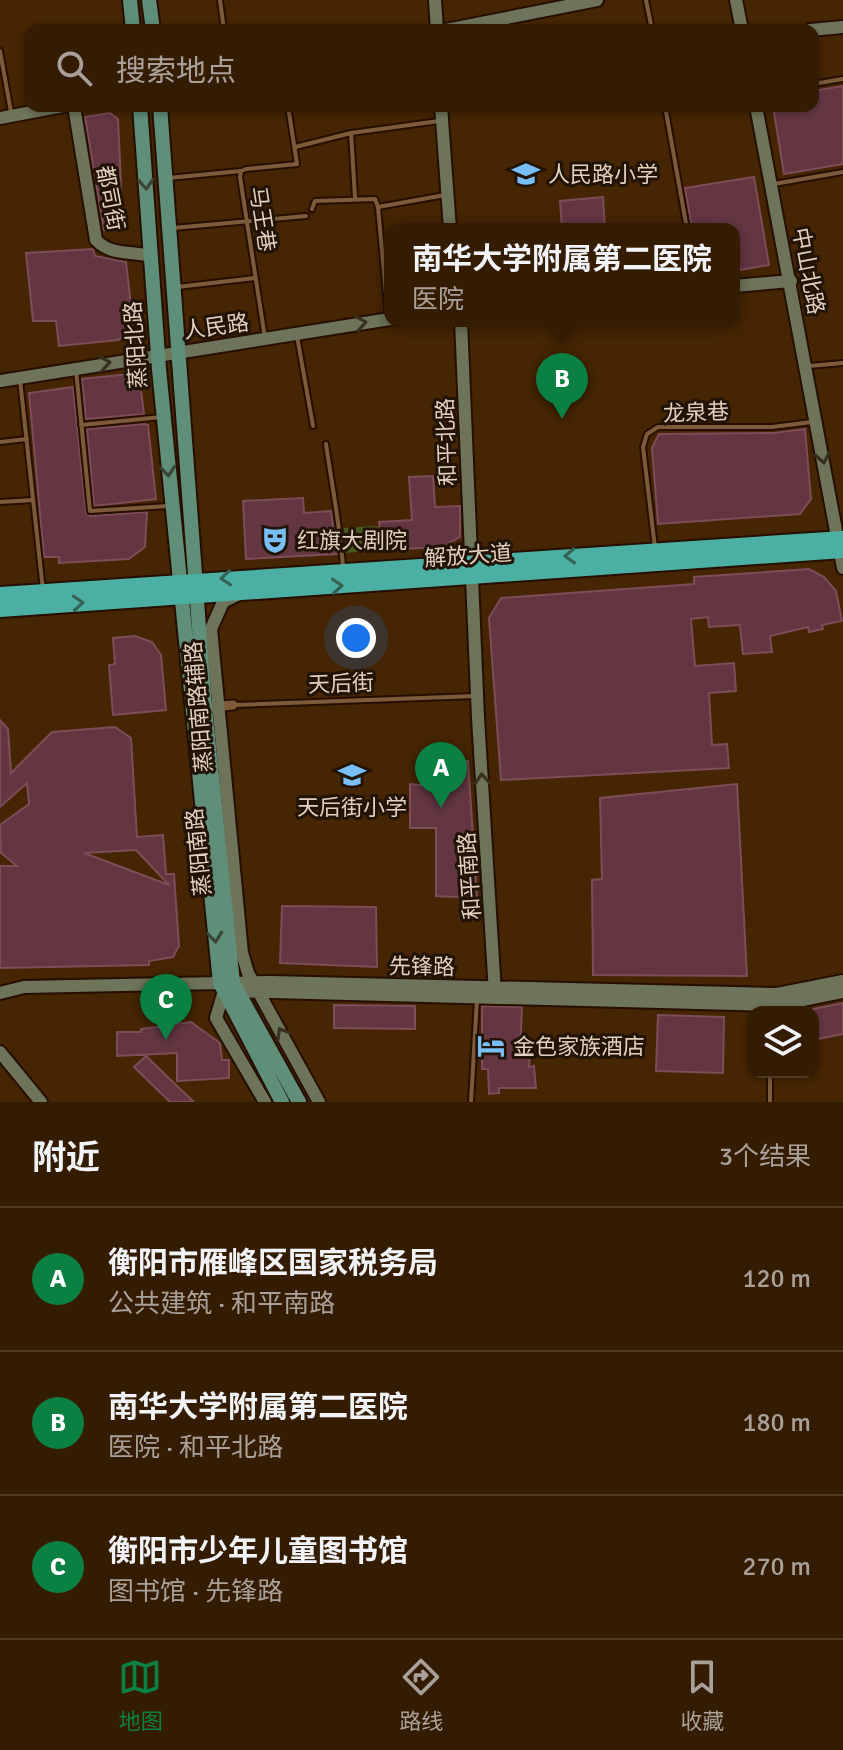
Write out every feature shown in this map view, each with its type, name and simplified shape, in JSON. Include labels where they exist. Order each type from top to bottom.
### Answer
[{"type":"highway","name":"解放大道","points":[[198,588],[344,570],[472,569],[841,545]]},
{"type":"highway","name":"解放大道","points":[[0,595],[179,588],[243,592],[655,551],[841,545]]},
{"type":"highway","name":"解放大道","points":[[0,609],[179,588]]},
{"type":"main road","points":[[130,0],[132,24]]},
{"type":"main road","points":[[149,0],[152,24]]},
{"type":"main road","name":"蒸阳北路","points":[[140,112],[157,354],[179,588]]},
{"type":"main road","name":"蒸阳北路","points":[[160,112],[198,588]]},
{"type":"main road","name":"蒸阳南路","points":[[179,588],[228,987],[282,1102]]},
{"type":"main road","name":"蒸阳南路","points":[[198,588],[212,707],[228,987],[299,1102]]},
{"type":"street","points":[[435,0],[437,24]]},
{"type":"street","points":[[476,24],[597,0]]},
{"type":"street","points":[[736,0],[741,24]]},
{"type":"street","points":[[819,29],[843,27]]},
{"type":"street","points":[[6,117],[32,112]]},
{"type":"street","name":"都司街","points":[[75,112],[96,240],[104,249],[151,256]]},
{"type":"street","points":[[441,112],[449,223]]},
{"type":"street","name":"中山北路","points":[[757,112],[843,568]]},
{"type":"street","points":[[740,285],[791,281]]},
{"type":"street","name":"人民路","points":[[0,381],[384,320]]},
{"type":"street","name":"和平北路","points":[[461,327],[472,569]]},
{"type":"street","name":"和平南路","points":[[472,569],[495,992]]},
{"type":"street","name":"蒸阳南路辅路","points":[[243,592],[223,602],[211,629],[212,707],[242,953],[255,987],[319,1102]]},
{"type":"street","name":"天后街","points":[[212,707],[233,705]]},
{"type":"street","name":"先锋路","points":[[0,993],[24,987],[255,987],[777,994],[843,981]]},
{"type":"street","points":[[228,987],[216,1018],[265,1102]]},
{"type":"street","name":"先锋路","points":[[0,1000],[28,994],[228,987]]},
{"type":"street","name":"先锋路","points":[[255,987],[477,996],[495,992],[747,1007]]},
{"type":"street","name":"先锋路","points":[[780,1006],[843,992]]},
{"type":"street","points":[[0,1052],[41,1102]]},
{"type":"lane","points":[[220,0],[223,24]]},
{"type":"lane","points":[[646,0],[651,24]]},
{"type":"lane","points":[[0,51],[6,117]]},
{"type":"lane","points":[[819,83],[843,79]]},
{"type":"lane","points":[[289,112],[295,147],[351,133],[442,121]]},
{"type":"lane","points":[[666,112],[686,223]]},
{"type":"lane","points":[[351,133],[355,197]]},
{"type":"lane","name":"马王巷","points":[[265,338],[241,171],[292,167],[297,164],[295,147]]},
{"type":"lane","points":[[166,178],[241,171]]},
{"type":"lane","points":[[771,184],[843,172]]},
{"type":"lane","points":[[378,207],[445,195]]},
{"type":"lane","points":[[312,209],[315,201],[355,197],[375,199],[384,268]]},
{"type":"lane","points":[[170,228],[306,216]]},
{"type":"lane","points":[[175,287],[255,278]]},
{"type":"lane","points":[[296,333],[313,426]]},
{"type":"lane","points":[[807,366],[843,363]]},
{"type":"lane","points":[[76,368],[90,511],[172,506]]},
{"type":"lane","points":[[20,377],[44,592]]},
{"type":"lane","points":[[81,425],[163,417]]},
{"type":"lane","name":"龙泉巷","points":[[655,551],[643,447],[647,434],[658,427],[772,427],[817,422]]},
{"type":"lane","points":[[0,442],[27,439]]},
{"type":"lane","points":[[326,444],[334,502],[340,512],[344,570]]},
{"type":"lane","points":[[0,502],[33,500]]},
{"type":"lane","name":"天后街","points":[[233,705],[477,696]]},
{"type":"lane","points":[[471,1102],[477,996]]},
{"type":"lane","points":[[770,1078],[770,1102]]},
{"type":"green space","points":[[377,526],[378,550],[346,553],[344,528]]},
{"type":"building","points":[[843,86],[843,164],[784,174],[774,112],[819,112],[819,90]]},
{"type":"building","points":[[110,113],[118,119],[123,228],[104,230],[85,117]]},
{"type":"building","points":[[754,177],[769,265],[740,270],[740,223],[691,223],[685,188]]},
{"type":"building","points":[[603,197],[605,223],[562,223],[560,201]]},
{"type":"building","points":[[93,249],[95,256],[126,262],[133,323],[129,334],[118,340],[59,346],[56,321],[33,321],[26,253]]},
{"type":"building","points":[[129,374],[140,382],[144,414],[86,419],[82,379]]},
{"type":"building","points":[[73,387],[86,513],[90,516],[147,512],[145,547],[129,559],[59,563],[59,557],[44,557],[29,393]]},
{"type":"building","points":[[148,425],[156,499],[94,506],[87,429]]},
{"type":"building","points":[[805,429],[811,499],[800,514],[658,524],[652,448],[659,434],[773,433]]},
{"type":"building","points":[[433,476],[435,507],[460,506],[460,537],[442,547],[381,550],[379,522],[412,520],[409,477]]},
{"type":"building","name":"红旗大剧院","points":[[303,498],[304,513],[331,511],[337,554],[246,559],[243,501]]},
{"type":"building","points":[[809,569],[824,577],[836,591],[842,621],[822,625],[823,629],[809,632],[808,627],[770,636],[772,652],[743,654],[740,625],[709,627],[708,617],[691,619],[695,666],[734,663],[736,691],[709,693],[712,745],[727,744],[729,768],[501,780],[489,618],[501,598],[694,584],[694,577]]},
{"type":"building","points":[[135,636],[152,642],[161,655],[166,710],[113,715],[109,665],[115,664],[113,638]]},
{"type":"building","points":[[0,720],[8,729],[11,773],[52,732],[115,727],[131,738],[137,837],[163,835],[166,874],[174,874],[179,946],[173,957],[149,961],[149,965],[0,968],[0,866],[17,866],[1,853],[0,825],[29,804],[27,783],[0,807]],"holes":[[[136,850],[169,885],[84,853]]]},
{"type":"building","points":[[468,761],[477,898],[436,896],[436,828],[410,828],[410,784],[448,788],[447,762]]},
{"type":"building","points":[[737,784],[747,976],[593,975],[592,880],[602,879],[600,798]]},
{"type":"building","points":[[282,906],[376,907],[377,967],[280,963]]},
{"type":"building","points":[[843,1003],[843,1034],[819,1039],[819,1008]]},
{"type":"building","points":[[334,1005],[415,1006],[415,1029],[334,1028]]},
{"type":"building","name":"金色家族酒店","points":[[482,1006],[522,1007],[520,1051],[530,1051],[529,1067],[534,1066],[536,1088],[499,1088],[499,1093],[489,1094],[488,1069],[482,1069]]},
{"type":"building","points":[[658,1015],[724,1017],[723,1073],[656,1071]]},
{"type":"building","points":[[191,1022],[220,1043],[222,1060],[229,1060],[229,1078],[177,1081],[177,1053],[117,1056],[117,1032],[141,1032],[141,1029]]},
{"type":"building","points":[[146,1056],[194,1102],[170,1102],[134,1067]]},
{"type":"place","name":"人民路小学","points":[[526,174]]},
{"type":"place","name":"南华大学附属第二医院","points":[[562,419]]},
{"type":"place","name":"红旗大剧院","points":[[275,540]]},
{"type":"place","name":"天后街小学","points":[[352,775]]},
{"type":"place","name":"衡阳市雁峰区国家税务局","points":[[441,808]]},
{"type":"place","name":"衡阳市少年儿童图书馆","points":[[166,1040]]},
{"type":"place","name":"金色家族酒店","points":[[491,1046]]}]
